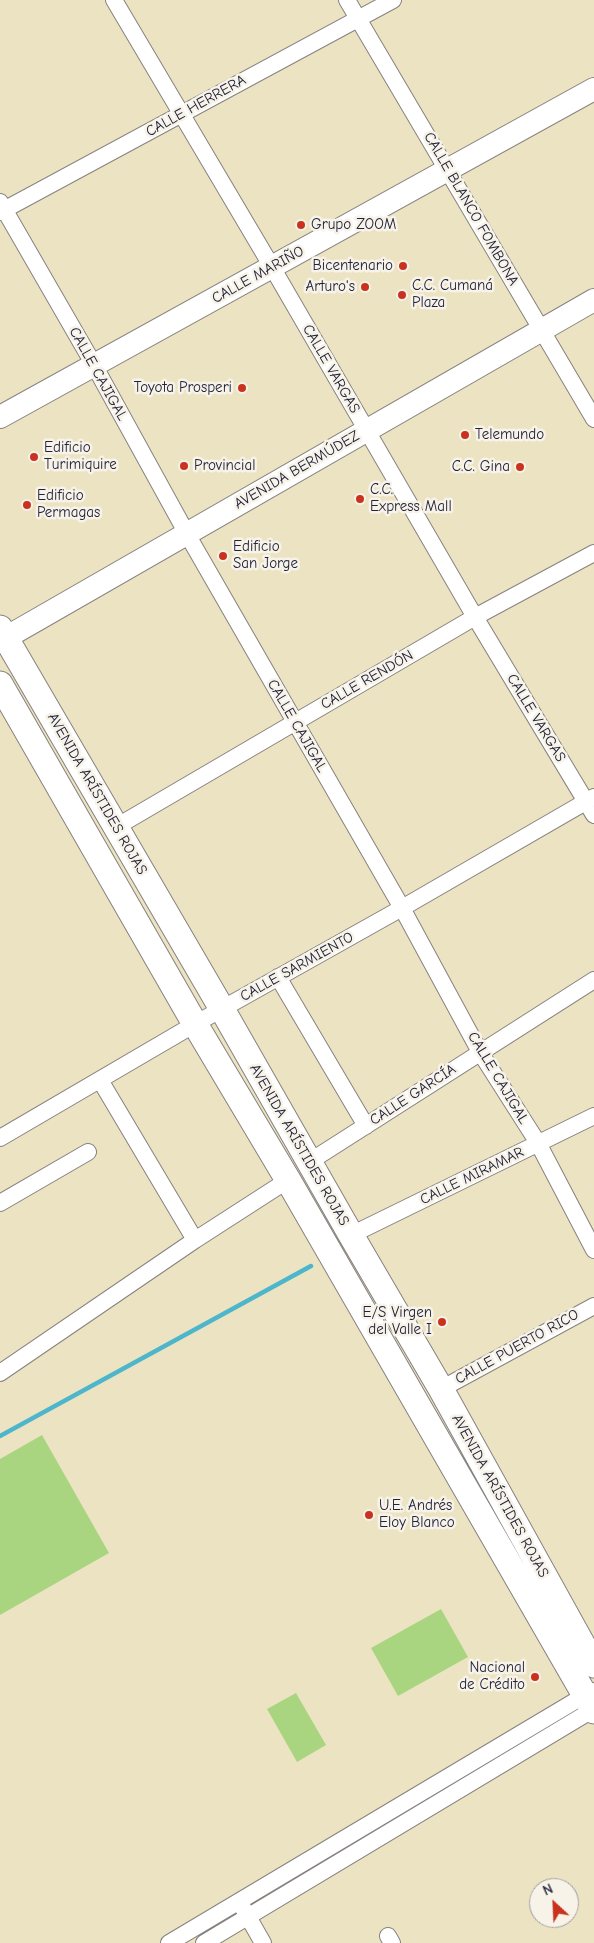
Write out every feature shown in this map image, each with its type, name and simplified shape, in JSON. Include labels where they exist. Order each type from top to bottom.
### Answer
[{"type":"main road","name":"AVENIDA ARÍSTIDES ROJAS","points":[[2,635],[222,1008],[351,1236],[441,1389],[594,1665]]},
{"type":"main road","name":"AVENIDA ARÍSTIDES ROJAS","points":[[0,684],[195,1024],[288,1180],[592,1703]]},
{"type":"street","name":"CALLE VARGAS","points":[[114,0],[180,115],[272,267],[475,617],[591,804]]},
{"type":"street","name":"CALLE BLANCO FOMBONA","points":[[347,0],[594,419]]},
{"type":"street","name":"CALLE HERRERA","points":[[2,208],[393,0]]},
{"type":"street","name":"CALLE MARIÑO","points":[[0,417],[594,89]]},
{"type":"street","name":"CALLE CAJIGAL","points":[[2,208],[94,365],[187,534],[402,908],[480,1052],[538,1143],[594,1250]]},
{"type":"street","name":"AVENIDA BERMÚDEZ","points":[[2,635],[187,534],[594,300]]},
{"type":"street","name":"CALLE RENDÓN","points":[[116,827],[475,617],[594,553]]},
{"type":"street","name":"CALLE SARMIENTO","points":[[0,1138],[222,1008],[591,804]]},
{"type":"street","points":[[278,977],[366,1126]]},
{"type":"street","name":"CALLE GARCÍA","points":[[309,1162],[594,980]]},
{"type":"street","points":[[100,1080],[195,1240]]},
{"type":"street","name":"CALLE MIRAMAR","points":[[351,1236],[594,1116]]},
{"type":"street","points":[[0,1203],[88,1152]]},
{"type":"street","points":[[0,1373],[195,1240],[288,1180]]},
{"type":"street","name":"CALLE PUERTO RICO","points":[[441,1389],[594,1306]]},
{"type":"street","points":[[169,1943],[239,1901],[592,1703]]},
{"type":"street","points":[[204,1943],[592,1703]]},
{"type":"street","points":[[239,1901],[263,1943]]},
{"type":"green space","points":[[42,1435],[109,1553],[0,1615],[0,1459]]},
{"type":"green space","points":[[441,1609],[468,1657],[398,1696],[371,1648]]},
{"type":"green space","points":[[296,1693],[326,1745],[297,1762],[267,1709]]},
{"type":"waterway","points":[[0,1436],[311,1266]]},
{"type":"place","name":"Grupo ZOOM","points":[[301,225]]},
{"type":"place","name":"Bicentenario","points":[[403,266]]},
{"type":"place","name":"Arturo's","points":[[365,287]]},
{"type":"place","name":"C.C. Cumaná Plaza","points":[[402,295]]},
{"type":"place","name":"Toyota Prosperi","points":[[242,388]]},
{"type":"place","name":"Telemundo","points":[[465,435]]},
{"type":"place","name":"Edificio Turimiquire","points":[[34,457]]},
{"type":"place","name":"Provincial","points":[[184,466]]},
{"type":"place","name":"C.C. Gina","points":[[520,467]]},
{"type":"place","name":"C.C. Express Mall","points":[[360,499]]},
{"type":"place","name":"Edificio Permagas","points":[[27,505]]},
{"type":"place","name":"Edificio San Jorge","points":[[223,556]]},
{"type":"place","name":"E/S Virgen del Valle I","points":[[442,1322]]},
{"type":"place","name":"U.E. Andrés Eloy Blanco","points":[[369,1515]]},
{"type":"place","name":"Nacional de Crédito","points":[[535,1677]]}]
